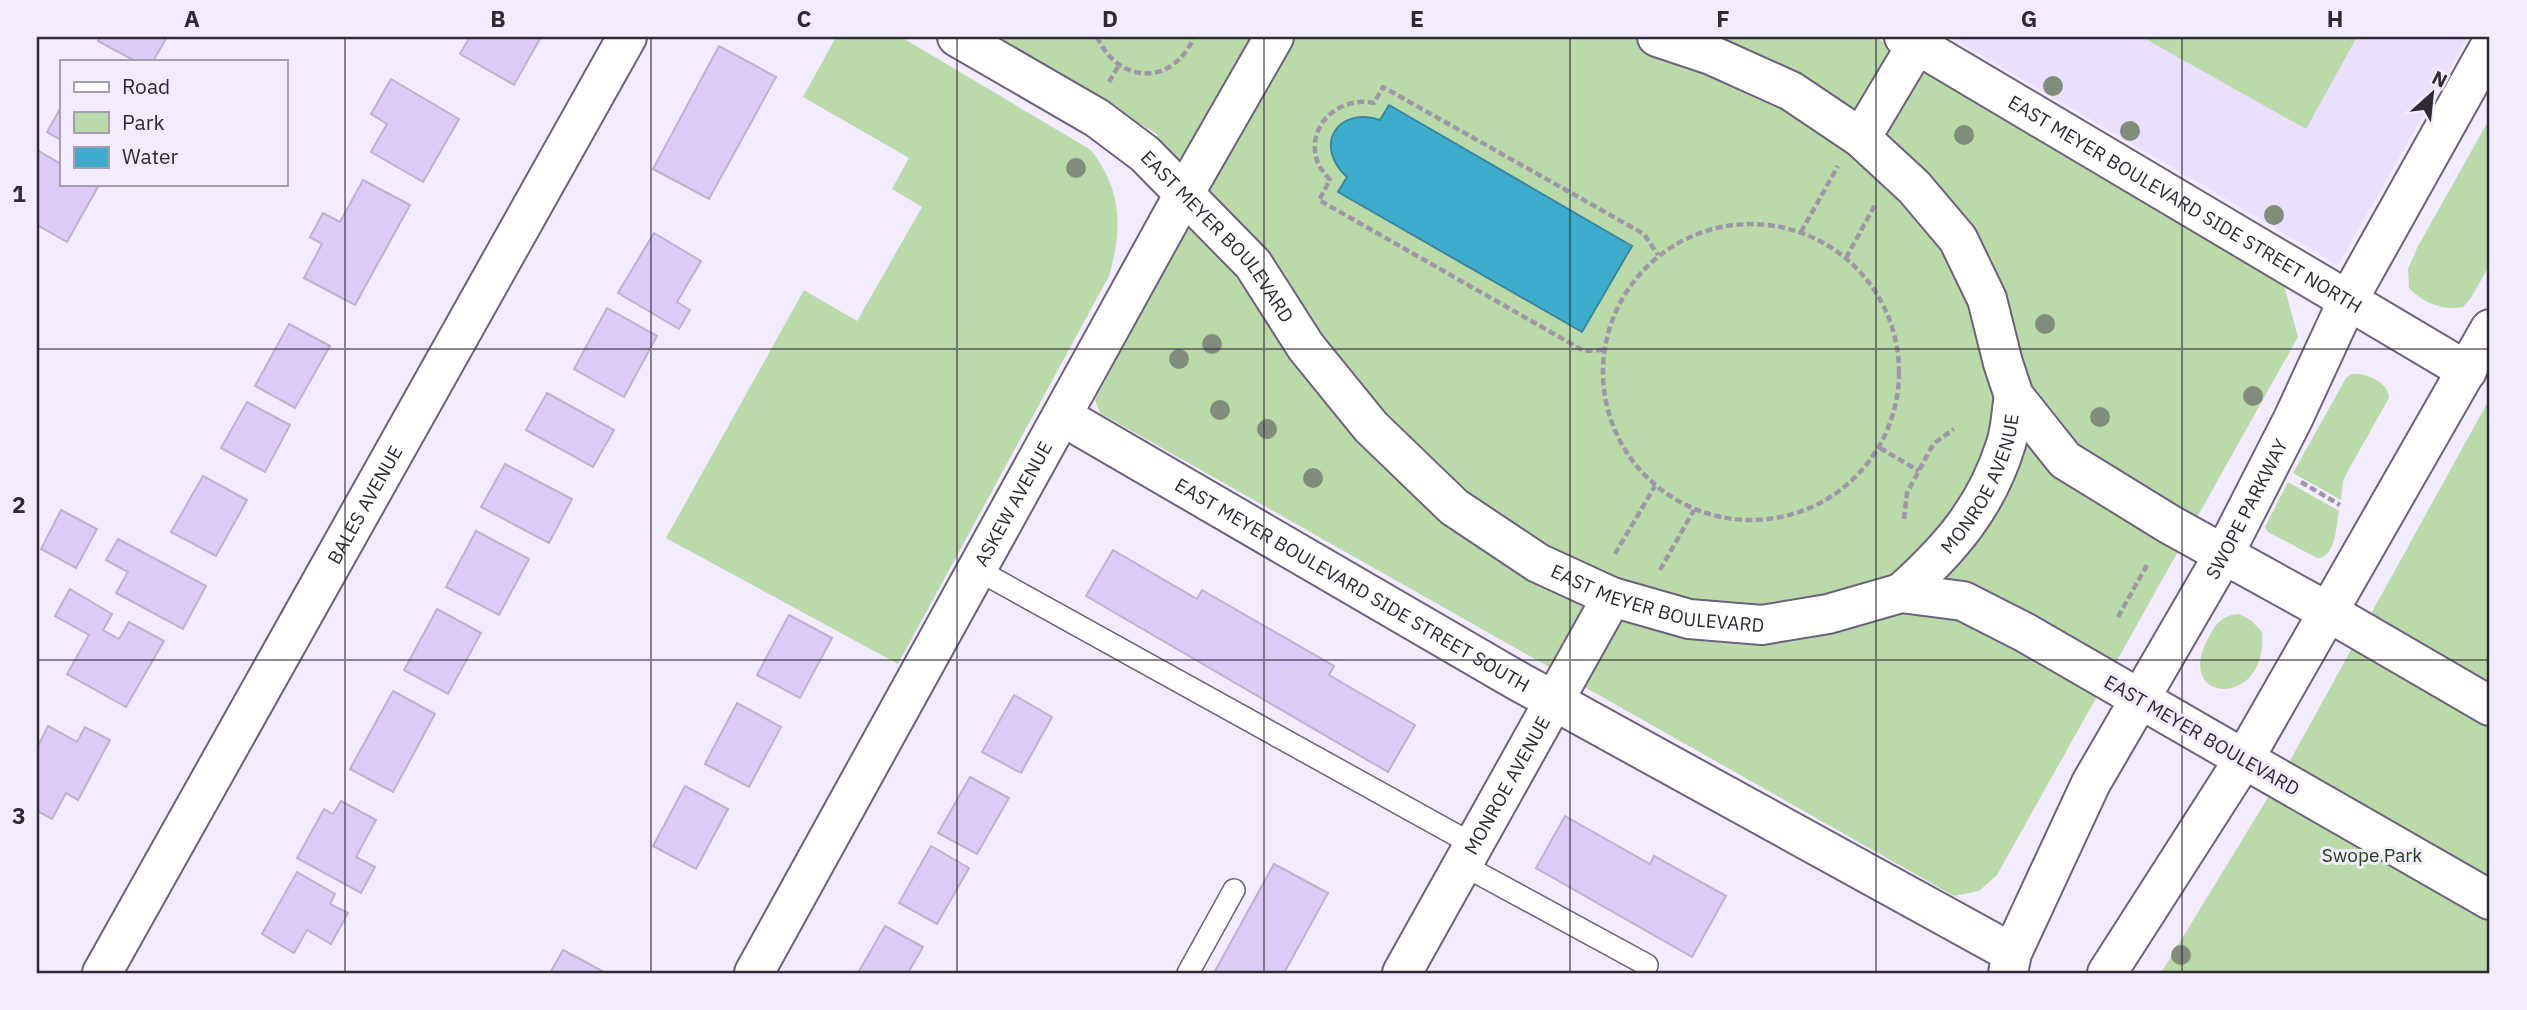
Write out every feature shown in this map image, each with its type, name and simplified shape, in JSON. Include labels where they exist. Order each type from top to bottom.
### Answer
[{"type":"street","name":"BALES AVENUE","points":[[102,973],[627,37]]},
{"type":"street","name":"EAST MEYER BOULEVARD","points":[[957,37],[1097,118],[1145,154],[1252,264],[1306,346],[1371,427],[1454,507],[1538,563],[1612,597],[1689,619],[1762,625],[1828,614],[1902,593],[1963,601],[2024,632],[2490,900]]},
{"type":"street","name":"ASKEW AVENUE","points":[[754,973],[1184,194],[1274,37]]},
{"type":"street","points":[[1657,37],[1711,55],[1791,91],[1850,150],[1914,187],[1958,239],[1987,299],[2014,396],[2065,460],[2169,524],[2490,706]]},
{"type":"street","points":[[1850,150],[1911,40]]},
{"type":"street","name":"EAST MEYER BOULEVARD SIDE STREET NORTH","points":[[1911,40],[2467,371]]},
{"type":"street","name":"SWOPE PARKWAY","points":[[2010,963],[2091,783],[2224,554],[2293,419],[2348,300],[2490,46]]},
{"type":"street","points":[[2107,973],[2244,759],[2330,613],[2490,329]]},
{"type":"street","name":"MONROE AVENUE","points":[[1902,593],[1935,564],[1961,534],[1986,491],[2007,442],[2014,396]]},
{"type":"street","name":"EAST MEYER BOULEVARD SIDE STREET SOUTH","points":[[1062,416],[2010,963]]},
{"type":"street","name":"MONROE AVENUE","points":[[1402,973],[1612,597]]},
{"type":"lane","points":[[976,569],[1468,855],[1647,965]]},
{"type":"lane","points":[[1188,973],[1234,890]]},
{"type":"path","points":[[1097,37],[1102,49],[1119,65],[1146,75],[1171,68],[1188,50],[1194,37]]},
{"type":"path","points":[[1603,350],[1584,351],[1319,200],[1330,180],[1320,168],[1316,157],[1317,136],[1321,125],[1329,114],[1339,107],[1364,101],[1374,103],[1383,87],[1644,234],[1658,254]]},
{"type":"path","points":[[1801,232],[1850,150]]},
{"type":"path","points":[[1846,258],[1880,197]]},
{"type":"path","points":[[1764,224],[1801,232],[1824,243],[1846,258],[1874,289],[1893,327],[1900,368],[1895,410],[1880,448],[1858,476],[1830,499],[1798,514],[1764,521],[1728,519],[1694,510],[1655,486],[1629,458],[1611,425],[1602,388],[1603,350],[1613,313],[1632,281],[1658,254],[1691,235],[1727,225],[1764,224]]},
{"type":"path","points":[[1904,519],[1907,493],[1919,471],[1936,442],[1954,429]]},
{"type":"path","points":[[1880,448],[1919,471]]},
{"type":"path","points":[[2291,477],[2340,505]]},
{"type":"path","points":[[1615,554],[1655,486]]},
{"type":"path","points":[[1660,570],[1694,510]]},
{"type":"path","points":[[2118,617],[2147,565]]},
{"type":"shaded area","points":[[1950,37],[2468,37],[2338,265]]},
{"type":"green space","points":[[836,37],[901,37],[1091,150],[1109,180],[1117,210],[1114,258],[1109,276],[898,664],[666,538],[804,290],[857,321],[922,207],[892,189],[909,158],[803,97]]},
{"type":"green space","points":[[994,37],[1875,37],[2284,285],[2298,337],[1997,875],[1979,891],[1954,896],[1100,413],[1095,400],[1176,243],[1157,134]]},
{"type":"green space","points":[[2142,37],[2357,37],[2306,129]]},
{"type":"green space","points":[[2490,118],[2490,264],[2463,307],[2441,307],[2427,302],[2409,288],[2408,269],[2417,248]]},
{"type":"green space","points":[[2351,374],[2375,379],[2385,387],[2389,398],[2343,481],[2341,500],[2293,473],[2346,378]]},
{"type":"green space","name":"Swope Park","points":[[2490,398],[2490,973],[2161,973],[2286,768]]},
{"type":"green space","points":[[2288,482],[2339,511],[2332,547],[2323,557],[2317,558],[2268,532],[2265,527]]},
{"type":"green space","points":[[2239,614],[2252,621],[2262,632],[2260,658],[2251,675],[2238,686],[2223,689],[2210,685],[2202,675],[2201,658],[2210,635],[2218,622],[2225,617]]},
{"type":"water","points":[[1389,105],[1632,246],[1582,332],[1338,192],[1347,177],[1337,165],[1332,153],[1331,142],[1335,132],[1342,124],[1352,119],[1365,117],[1380,120]]},
{"type":"building","points":[[100,37],[167,37],[154,60],[133,60],[98,41]]},
{"type":"building","points":[[470,37],[541,37],[514,85],[460,54]]},
{"type":"building","points":[[719,46],[776,77],[709,199],[653,169]]},
{"type":"building","points":[[391,79],[459,119],[423,182],[371,152],[387,124],[371,114]]},
{"type":"building","points":[[60,109],[60,139],[47,132]]},
{"type":"building","points":[[37,150],[60,163],[60,186],[98,186],[67,242],[37,225]]},
{"type":"building","points":[[363,180],[410,205],[355,305],[304,278],[322,244],[310,237],[323,213],[340,222]]},
{"type":"building","points":[[654,233],[701,261],[677,302],[690,310],[679,329],[618,293]]},
{"type":"building","points":[[607,308],[657,336],[624,397],[574,369]]},
{"type":"building","points":[[289,324],[330,346],[295,408],[255,386]]},
{"type":"building","points":[[547,393],[614,430],[593,467],[526,430]]},
{"type":"building","points":[[247,402],[290,425],[265,472],[221,448]]},
{"type":"building","points":[[505,464],[572,499],[549,543],[481,507]]},
{"type":"building","points":[[203,476],[247,500],[216,556],[171,532]]},
{"type":"building","points":[[61,510],[97,529],[76,568],[41,549]]},
{"type":"building","points":[[476,531],[529,559],[499,615],[446,587]]},
{"type":"building","points":[[118,539],[206,586],[183,629],[116,593],[128,572],[106,560]]},
{"type":"building","points":[[1113,550],[1197,599],[1202,590],[1334,666],[1329,675],[1415,725],[1388,772],[1086,596]]},
{"type":"building","points":[[70,589],[112,614],[103,630],[119,639],[129,622],[164,641],[126,707],[67,674],[89,635],[55,616]]},
{"type":"building","points":[[437,609],[481,633],[448,694],[404,670]]},
{"type":"building","points":[[789,615],[832,638],[800,698],[757,675]]},
{"type":"building","points":[[393,691],[435,714],[393,792],[350,769]]},
{"type":"building","points":[[1014,695],[1052,717],[1021,773],[982,752]]},
{"type":"building","points":[[737,703],[781,727],[749,787],[705,764]]},
{"type":"building","points":[[48,726],[77,742],[85,727],[110,740],[78,800],[66,793],[52,819],[37,811],[37,748]]},
{"type":"building","points":[[970,777],[1009,798],[977,854],[938,833]]},
{"type":"building","points":[[685,786],[728,809],[696,869],[653,846]]},
{"type":"building","points":[[341,801],[376,820],[356,857],[375,867],[361,893],[297,858],[324,809],[333,814]]},
{"type":"building","points":[[1565,816],[1650,864],[1654,856],[1726,896],[1692,957],[1536,868]]},
{"type":"building","points":[[931,846],[969,868],[937,924],[899,903]]},
{"type":"building","points":[[1274,864],[1328,893],[1284,973],[1214,973]]},
{"type":"building","points":[[297,872],[335,894],[330,904],[348,913],[331,944],[307,930],[294,953],[262,934]]},
{"type":"building","points":[[885,926],[923,947],[908,973],[858,973]]},
{"type":"building","points":[[563,950],[606,973],[550,973]]}]
